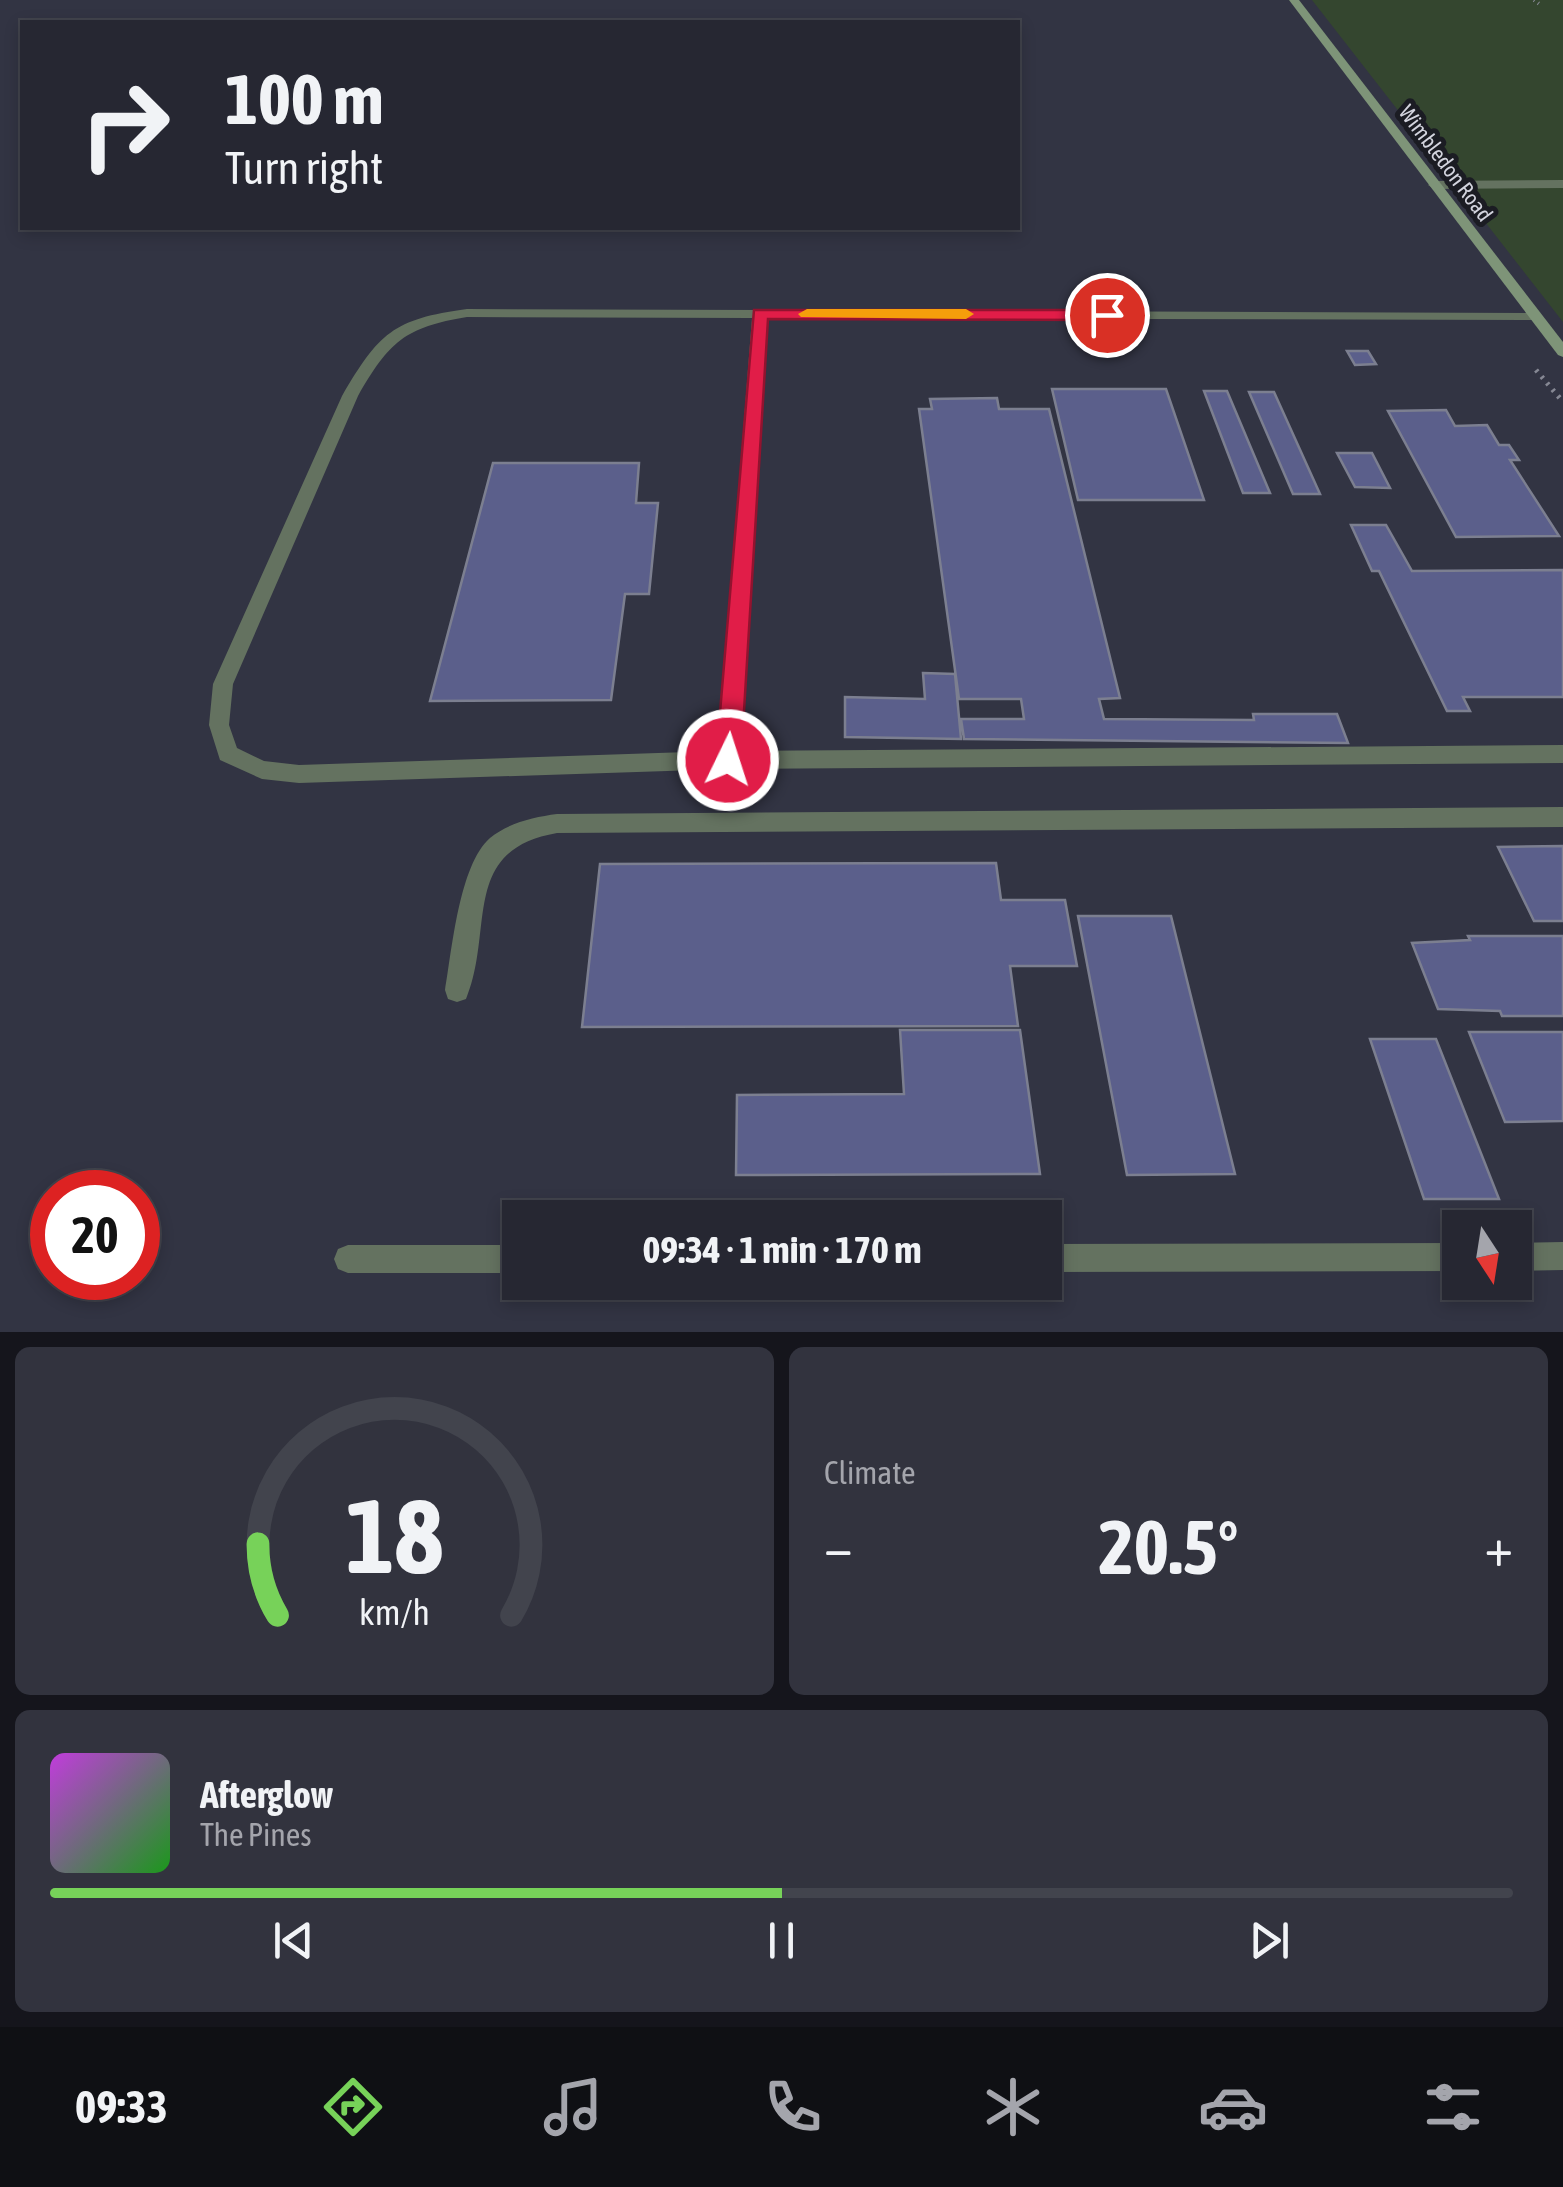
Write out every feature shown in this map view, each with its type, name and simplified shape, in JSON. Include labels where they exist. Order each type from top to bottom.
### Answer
[{"type":"main road","name":"Wimbledon Road","points":[[1294,0],[1563,352]]},
{"type":"street","points":[[1434,185],[1563,184]]},
{"type":"street","points":[[1535,316],[467,312],[430,318],[397,330],[372,356],[350,396],[223,684],[219,725],[228,754],[262,770],[299,774],[728,760],[1563,754]]},
{"type":"street","points":[[728,760],[760,314]]},
{"type":"street","points":[[457,990],[478,886],[492,850],[526,828],[567,822],[1563,817]]},
{"type":"street","points":[[1532,1256],[1563,1256]]},
{"type":"street","points":[[1062,1258],[1442,1257]]},
{"type":"street","points":[[348,1259],[502,1258]]},
{"type":"path","points":[[1534,0],[1542,6]]},
{"type":"green space","points":[[1312,0],[1563,0],[1563,322]]},
{"type":"building","points":[[1347,351],[1368,351],[1376,364],[1355,365]]},
{"type":"building","points":[[1052,389],[1166,389],[1204,500],[1078,500]]},
{"type":"building","points":[[1204,391],[1227,391],[1270,493],[1243,493]]},
{"type":"building","points":[[1249,392],[1274,392],[1320,494],[1293,494]]},
{"type":"building","points":[[997,398],[999,409],[1049,409],[1120,698],[1099,699],[1104,719],[1254,720],[1253,714],[1337,714],[1348,743],[964,739],[961,719],[1024,719],[1021,699],[959,699],[919,409],[932,409],[930,399]]},
{"type":"building","points":[[1446,410],[1455,426],[1487,425],[1499,445],[1509,445],[1519,460],[1510,460],[1559,536],[1456,537],[1388,411]]},
{"type":"building","points":[[1337,453],[1372,453],[1390,488],[1355,487]]},
{"type":"building","points":[[493,463],[639,463],[636,503],[658,503],[649,594],[625,594],[611,700],[430,701]]},
{"type":"building","points":[[1351,525],[1386,525],[1412,571],[1563,570],[1563,697],[1463,697],[1470,711],[1447,711],[1379,571],[1372,571]]},
{"type":"building","points":[[923,673],[955,674],[961,739],[845,737],[845,697],[925,699]]},
{"type":"building","points":[[1563,846],[1563,921],[1534,921],[1498,847]]},
{"type":"building","points":[[996,863],[1001,900],[1065,900],[1077,966],[1010,966],[1018,1026],[582,1027],[600,864]]},
{"type":"building","points":[[1078,916],[1171,916],[1235,1174],[1127,1175]]},
{"type":"building","points":[[1468,936],[1563,936],[1563,1016],[1502,1016],[1500,1011],[1438,1009],[1412,943],[1470,940]]},
{"type":"building","points":[[900,1030],[1020,1030],[1040,1174],[736,1175],[737,1095],[904,1094]]},
{"type":"building","points":[[1469,1032],[1563,1032],[1563,1121],[1505,1122]]},
{"type":"building","points":[[1370,1039],[1436,1039],[1499,1199],[1424,1199]]},
{"type":"slow traffic","points":[[807,314],[966,314]]},
{"type":"route","points":[[728,760],[760,314],[1107,315]]}]
